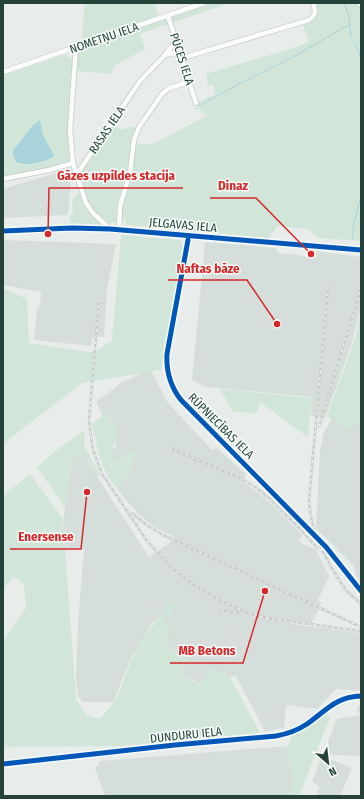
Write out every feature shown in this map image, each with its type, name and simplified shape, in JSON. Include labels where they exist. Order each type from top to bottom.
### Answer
[{"type":"street","name":"NOMETŅU IELA","points":[[3,72],[204,3]]},
{"type":"street","points":[[165,54],[174,53],[182,58],[309,20],[316,12],[312,3]]},
{"type":"street","name":"PŪCES IELA","points":[[168,16],[196,103]]},
{"type":"street","name":"RASAS IELA","points":[[77,174],[140,81],[176,41]]},
{"type":"street","points":[[76,47],[70,130],[73,163],[80,189],[86,203],[93,213],[110,229]]},
{"type":"street","points":[[120,229],[120,206],[130,173],[134,140],[140,127],[162,94],[169,88],[189,82]]},
{"type":"street","points":[[3,179],[49,170],[73,163]]},
{"type":"street","name":"JELGAVAS IELA","points":[[3,231],[72,228],[120,229],[361,250]]},
{"type":"street","name":"RŪPNIECĪBAS IELA","points":[[189,235],[168,354],[167,369],[172,387],[181,400],[326,547],[361,591]]},
{"type":"street","name":"DUNDURU IELA","points":[[3,764],[287,734],[302,727],[336,701],[346,697],[361,696]]},
{"type":"shaded area","points":[[69,169],[71,178],[68,215],[3,218],[3,189]]},
{"type":"shaded area","points":[[3,240],[116,244],[107,290],[104,337],[92,337],[91,346],[34,340],[37,309],[40,306],[41,292],[3,285]]},
{"type":"shaded area","points":[[205,242],[276,248],[278,253],[305,256],[306,258],[316,258],[316,251],[361,257],[361,306],[352,343],[325,418],[311,416],[312,397],[206,387],[192,380]]},
{"type":"shaded area","points":[[361,319],[361,581],[355,575],[355,567],[316,528],[320,451],[324,432],[330,422]]},
{"type":"shaded area","points":[[150,369],[168,403],[212,450],[217,448],[246,474],[243,482],[275,507],[302,535],[299,542],[316,550],[329,576],[318,600],[321,603],[312,623],[293,620],[292,624],[361,633],[361,691],[336,689],[317,709],[286,705],[284,728],[265,731],[235,675],[211,689],[179,674],[186,659],[161,649],[170,628],[154,621],[132,656],[113,702],[83,702],[78,697],[76,679],[78,623],[84,549],[60,547],[71,460],[79,454],[87,461],[149,557],[172,541],[174,537],[154,527],[125,499],[112,482],[101,459],[117,446],[96,402],[121,383]]},
{"type":"shaded area","points":[[361,704],[361,756],[334,755],[324,751],[337,719],[360,715],[357,709]]},
{"type":"shaded area","points":[[289,746],[297,796],[105,796],[95,769],[100,761]]},
{"type":"shaded area","points":[[322,756],[352,768],[340,796],[316,796],[320,786],[312,782]]},
{"type":"green space","points":[[87,3],[155,3],[158,16],[85,42],[82,39],[84,7]]},
{"type":"green space","points":[[212,3],[230,3],[140,34],[145,49],[114,66],[111,74],[77,71],[78,52],[81,48]]},
{"type":"green space","points":[[314,3],[355,3],[361,8],[361,241],[318,238],[308,229],[277,226],[269,238],[127,225],[125,219],[105,225],[71,223],[69,219],[73,211],[72,200],[83,189],[80,174],[113,125],[122,130],[133,126],[137,128],[132,144],[153,144],[208,115],[201,112],[197,103],[215,94],[213,85],[208,86],[206,74],[309,42],[303,25],[314,19],[316,15]]},
{"type":"green space","points":[[65,55],[72,59],[73,71],[70,157],[68,164],[3,178],[3,75]],"holes":[[[40,123],[43,135],[54,155],[53,158],[36,163],[20,164],[16,145],[32,126]]]},
{"type":"green space","points":[[121,235],[180,240],[184,246],[161,370],[82,383],[3,444],[3,288],[27,299],[29,343],[90,352],[98,350],[112,340]]},
{"type":"green space","points":[[361,311],[361,422],[349,428],[327,416],[355,339]]},
{"type":"green space","points":[[220,389],[312,398],[308,437],[261,403],[256,413],[233,412]]},
{"type":"green space","points":[[108,412],[111,421],[119,429],[110,456],[121,461],[130,451],[135,455],[132,468],[118,489],[103,466],[92,423]]},
{"type":"green space","points":[[85,430],[84,445],[100,475],[98,477],[87,461],[79,454],[71,460],[65,507],[37,467],[58,449]]},
{"type":"green space","points":[[30,474],[63,519],[60,547],[65,547],[76,699],[86,715],[99,719],[112,705],[120,690],[136,650],[153,626],[168,609],[168,598],[176,607],[162,623],[172,628],[165,646],[186,657],[179,674],[200,685],[212,667],[230,677],[259,731],[258,733],[121,746],[3,747],[3,641],[26,608],[24,584],[14,577],[3,588],[3,496]]},
{"type":"green space","points":[[326,713],[330,718],[299,796],[288,796],[292,783],[288,746],[292,735]]},
{"type":"water","points":[[40,120],[43,135],[54,155],[52,158],[34,163],[25,164],[16,162],[13,150],[32,126]]},
{"type":"waterway","points":[[343,3],[350,23],[351,37]]},
{"type":"waterway","points":[[199,106],[293,57],[350,25]]},
{"type":"waterway","points":[[354,42],[361,57]]},
{"type":"waterway","points":[[352,239],[354,223],[361,196]]},
{"type":"railway","points":[[328,287],[309,500],[314,531],[327,560],[338,578]]},
{"type":"railway","points":[[319,427],[361,288]]},
{"type":"railway","points":[[99,299],[89,421],[93,450],[102,474],[147,541],[173,569],[191,583],[221,601],[251,614],[271,619]]},
{"type":"railway","points":[[169,448],[242,479],[255,487],[270,499],[317,548]]},
{"type":"railway","points":[[132,513],[148,526],[163,535],[361,627]]},
{"type":"railway","points":[[335,574],[346,590],[361,604]]},
{"type":"railway","points":[[221,610],[238,613]]},
{"type":"railway","points":[[266,618],[361,631]]},
{"type":"cycle path","points":[[3,231],[72,228],[110,229],[361,250]]},
{"type":"cycle path","points":[[188,240],[167,354],[167,367],[171,384],[181,400],[326,547],[361,591]]},
{"type":"cycle path","points":[[3,764],[175,745],[276,736],[292,732],[304,726],[332,705],[344,699],[361,696]]},
{"type":"place","name":"Gāzes uzpildes stacija","points":[[48,234]]},
{"type":"place","name":"Dinaz","points":[[311,254]]},
{"type":"place","name":"Naftas bāze","points":[[277,324]]},
{"type":"place","name":"Enersense","points":[[87,492]]},
{"type":"place","name":"MB Betons","points":[[265,591]]}]
